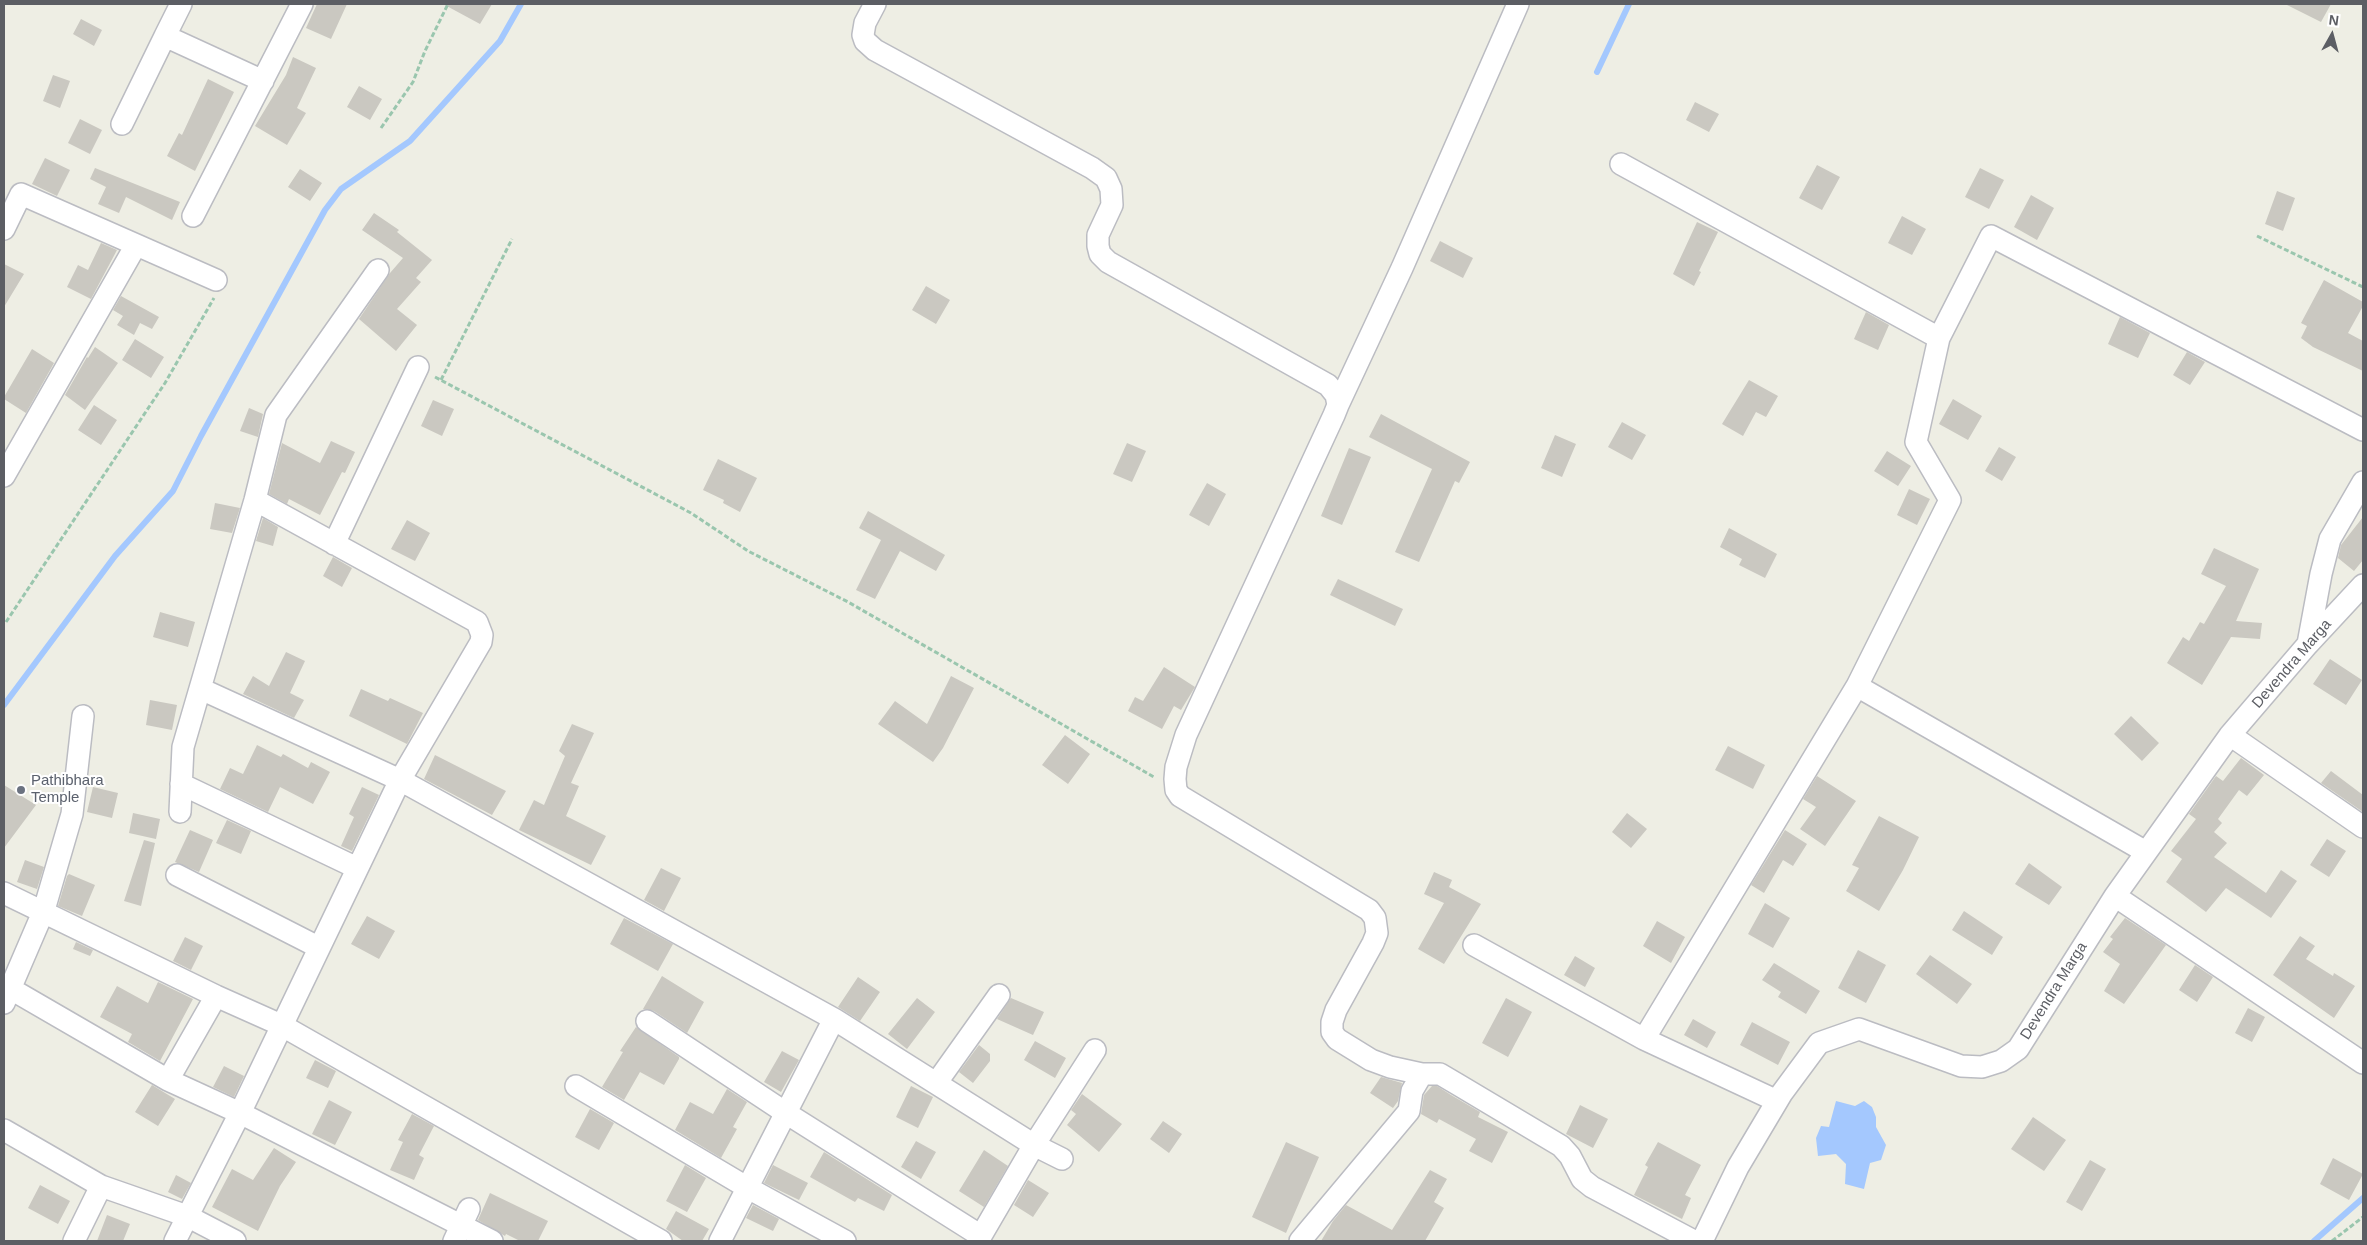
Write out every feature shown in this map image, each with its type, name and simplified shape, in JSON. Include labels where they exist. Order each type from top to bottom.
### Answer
[{"type":"street","points":[[122,124],[181,4]]},
{"type":"street","points":[[193,216],[302,4]]},
{"type":"street","points":[[875,4],[863,29],[868,46],[1092,168],[1106,178],[1111,190],[1112,204],[1098,235],[1098,246],[1100,254],[1108,262],[1328,386],[1336,395],[1338,405]]},
{"type":"street","points":[[1518,4],[1402,268],[1186,735],[1176,766],[1176,790],[1180,796],[1369,910],[1375,918],[1377,933],[1374,944],[1336,1010],[1332,1022],[1332,1032],[1337,1039],[1371,1060],[1390,1067],[1422,1074],[1440,1074],[1561,1146],[1570,1156],[1582,1179],[1592,1187],[1694,1241]]},
{"type":"street","points":[[165,36],[263,81]]},
{"type":"street","points":[[1621,164],[1939,338]]},
{"type":"street","points":[[4,229],[21,194],[216,280]]},
{"type":"street","points":[[1644,1039],[1857,686],[1950,500],[1916,442],[1939,338],[1991,236],[2363,430]]},
{"type":"street","points":[[4,476],[136,245]]},
{"type":"street","points":[[180,812],[183,747],[202,688],[255,500],[276,414],[378,270]]},
{"type":"street","points":[[334,544],[418,367]]},
{"type":"street","points":[[2308,644],[2321,574],[2330,539],[2363,482]]},
{"type":"street","points":[[175,1241],[240,1113],[356,868],[400,780],[481,642],[481,629],[477,622],[255,500]]},
{"type":"street","name":"Devendra Marga","points":[[1702,1241],[1738,1166],[1777,1101],[1819,1043],[1859,1029],[1960,1066],[1982,1067],[2001,1061],[2018,1049],[2115,896],[2230,736],[2308,644],[2363,585]]},
{"type":"street","points":[[1857,686],[2146,852]]},
{"type":"street","points":[[202,688],[400,780],[834,1019],[937,1082],[1034,1145],[1062,1159]]},
{"type":"street","points":[[83,716],[72,814],[44,910],[6,992],[168,1080],[240,1113],[492,1241]]},
{"type":"street","points":[[2230,736],[2363,827]]},
{"type":"street","points":[[181,784],[356,868]]},
{"type":"street","points":[[177,874],[318,948]]},
{"type":"street","points":[[4,893],[44,910],[216,996],[281,1025],[662,1241]]},
{"type":"street","points":[[2115,896],[2363,1062]]},
{"type":"street","points":[[1474,945],[1644,1039],[1777,1101]]},
{"type":"street","points":[[168,1080],[216,996]]},
{"type":"street","points":[[937,1082],[998,996]]},
{"type":"street","points":[[720,1241],[834,1019]]},
{"type":"street","points":[[646,1021],[980,1239],[1034,1145],[1095,1050]]},
{"type":"street","points":[[1300,1241],[1409,1111],[1412,1091],[1422,1074]]},
{"type":"street","points":[[576,1086],[748,1188],[845,1241]]},
{"type":"street","points":[[4,1130],[101,1186],[187,1216],[235,1241]]},
{"type":"street","points":[[74,1241],[101,1186]]},
{"type":"path","points":[[381,128],[413,82],[425,51],[448,4]]},
{"type":"path","points":[[2257,236],[2363,287]]},
{"type":"path","points":[[441,380],[512,238]]},
{"type":"path","points":[[6,622],[165,384],[214,300],[216,280]]},
{"type":"path","points":[[418,367],[691,513],[748,551],[848,602],[1176,790]]},
{"type":"path","points":[[2332,1241],[2363,1217]]},
{"type":"water","points":[[1836,1101],[1855,1106],[1864,1101],[1872,1107],[1876,1117],[1876,1127],[1886,1145],[1881,1160],[1870,1163],[1864,1189],[1845,1184],[1846,1164],[1836,1154],[1818,1156],[1816,1138],[1821,1126],[1829,1127]]},
{"type":"building","points":[[317,4],[347,4],[331,39],[306,28]]},
{"type":"building","points":[[443,4],[492,4],[480,24]]},
{"type":"building","points":[[2285,4],[2331,4],[2321,22]]},
{"type":"building","points":[[81,19],[102,30],[94,46],[73,34]]},
{"type":"building","points":[[293,57],[316,68],[297,108],[306,113],[287,145],[255,126],[286,75]]},
{"type":"building","points":[[53,75],[70,81],[60,108],[43,101]]},
{"type":"building","points":[[208,79],[234,92],[195,171],[167,156],[179,133],[182,135]]},
{"type":"building","points":[[359,86],[382,99],[370,120],[347,107]]},
{"type":"building","points":[[1695,102],[1719,114],[1709,132],[1686,120]]},
{"type":"building","points":[[80,119],[102,130],[90,154],[68,143]]},
{"type":"building","points":[[45,158],[70,170],[57,196],[32,184]]},
{"type":"building","points":[[1817,165],[1840,177],[1822,210],[1799,198]]},
{"type":"building","points":[[95,168],[180,202],[172,220],[126,197],[119,213],[98,204],[106,187],[90,179]]},
{"type":"building","points":[[1980,168],[2004,180],[1989,209],[1965,197]]},
{"type":"building","points":[[300,169],[322,183],[310,201],[288,187]]},
{"type":"building","points":[[2277,191],[2295,198],[2283,231],[2265,224]]},
{"type":"building","points":[[2031,195],[2054,208],[2037,240],[2014,227]]},
{"type":"building","points":[[374,213],[399,230],[397,232],[432,260],[416,278],[421,282],[397,309],[417,325],[396,351],[359,319],[390,273],[403,258],[362,230]]},
{"type":"building","points":[[1902,216],[1926,229],[1912,255],[1888,243]]},
{"type":"building","points":[[1697,222],[1718,232],[1699,271],[1701,272],[1694,286],[1673,274]]},
{"type":"building","points":[[1440,241],[1473,258],[1463,278],[1430,261]]},
{"type":"building","points":[[101,243],[117,250],[91,299],[67,287],[78,265],[88,270]]},
{"type":"building","points":[[4,264],[24,274],[4,307]]},
{"type":"building","points":[[2324,280],[2363,302],[2363,306],[2348,333],[2363,341],[2363,371],[2313,347],[2301,338],[2307,326],[2301,323]]},
{"type":"building","points":[[926,286],[950,300],[936,324],[912,310]]},
{"type":"building","points":[[121,296],[159,317],[152,329],[140,323],[134,335],[117,325],[123,316],[113,310]]},
{"type":"building","points":[[1866,312],[1889,325],[1878,350],[1854,339]]},
{"type":"building","points":[[2120,317],[2150,333],[2138,358],[2108,344]]},
{"type":"building","points":[[135,339],[164,357],[151,378],[122,360]]},
{"type":"building","points":[[95,347],[118,363],[85,410],[65,395]]},
{"type":"building","points":[[32,349],[54,363],[26,413],[4,399],[4,397]]},
{"type":"building","points":[[2187,352],[2205,362],[2190,385],[2173,375]]},
{"type":"building","points":[[1749,380],[1778,396],[1766,417],[1756,412],[1743,436],[1722,424]]},
{"type":"building","points":[[1953,399],[1982,416],[1968,440],[1939,424]]},
{"type":"building","points":[[433,400],[454,409],[442,436],[421,426]]},
{"type":"building","points":[[94,405],[117,420],[101,445],[78,430]]},
{"type":"building","points":[[249,408],[263,414],[258,437],[240,431]]},
{"type":"building","points":[[1381,414],[1470,462],[1459,483],[1455,481],[1419,562],[1395,552],[1432,469],[1369,437]]},
{"type":"building","points":[[1622,422],[1646,435],[1632,460],[1608,447]]},
{"type":"building","points":[[1555,435],[1576,444],[1562,477],[1541,468]]},
{"type":"building","points":[[331,441],[355,452],[345,473],[342,472],[320,515],[289,499],[287,504],[269,494],[282,443],[320,463]]},
{"type":"building","points":[[1127,443],[1146,451],[1132,482],[1113,474]]},
{"type":"building","points":[[1999,447],[2016,457],[2002,481],[1985,471]]},
{"type":"building","points":[[1349,448],[1371,457],[1342,525],[1321,516]]},
{"type":"building","points":[[1887,451],[1911,466],[1898,486],[1874,471]]},
{"type":"building","points":[[718,459],[757,478],[740,512],[723,503],[724,500],[703,490]]},
{"type":"building","points":[[1207,483],[1226,494],[1209,526],[1189,515]]},
{"type":"building","points":[[1909,489],[1930,499],[1917,525],[1897,515]]},
{"type":"building","points":[[215,503],[240,508],[232,533],[210,529]]},
{"type":"building","points":[[868,511],[945,555],[936,571],[900,551],[875,599],[856,590],[881,540],[859,528]]},
{"type":"building","points":[[2363,517],[2363,560],[2354,571],[2338,558],[2341,545]]},
{"type":"building","points":[[263,518],[278,527],[273,546],[256,541]]},
{"type":"building","points":[[407,520],[430,533],[415,561],[391,549]]},
{"type":"building","points":[[1729,528],[1777,554],[1765,578],[1739,565],[1742,559],[1720,547]]},
{"type":"building","points":[[2214,548],[2259,569],[2236,621],[2262,623],[2260,639],[2231,637],[2202,685],[2167,663],[2183,637],[2189,641],[2200,622],[2204,624],[2226,586],[2201,574]]},
{"type":"building","points":[[333,557],[352,568],[342,587],[323,576]]},
{"type":"building","points":[[1338,579],[1403,609],[1395,626],[1330,595]]},
{"type":"building","points":[[160,612],[195,622],[188,647],[153,637]]},
{"type":"building","points":[[286,652],[305,661],[290,693],[304,700],[294,718],[243,694],[253,676],[269,686]]},
{"type":"building","points":[[2330,659],[2362,680],[2346,705],[2313,684]]},
{"type":"building","points":[[1164,667],[1195,687],[1181,710],[1174,706],[1162,729],[1128,711],[1135,697],[1143,701]]},
{"type":"building","points":[[951,676],[974,688],[943,748],[933,762],[878,724],[895,701],[927,724]]},
{"type":"building","points":[[361,689],[388,701],[390,698],[423,713],[407,744],[349,716]]},
{"type":"building","points":[[150,700],[177,705],[172,730],[146,725]]},
{"type":"building","points":[[2131,716],[2159,743],[2142,761],[2114,734]]},
{"type":"building","points":[[572,724],[594,733],[571,783],[579,786],[566,816],[606,836],[591,865],[519,830],[534,800],[544,805],[565,756],[559,751]]},
{"type":"building","points":[[1065,735],[1090,754],[1068,784],[1042,765]]},
{"type":"building","points":[[257,745],[281,757],[283,754],[308,768],[311,762],[330,772],[313,804],[280,787],[268,812],[220,789],[230,768],[243,774]]},
{"type":"building","points":[[1728,746],[1765,765],[1753,789],[1715,770]]},
{"type":"building","points":[[435,755],[506,791],[492,815],[424,779]]},
{"type":"building","points":[[2241,758],[2264,775],[2247,796],[2239,790],[2218,819],[2222,823],[2214,832],[2227,843],[2214,857],[2266,893],[2281,870],[2297,881],[2271,918],[2226,888],[2206,912],[2166,882],[2182,859],[2171,851],[2196,819],[2189,814],[2216,776],[2223,781]]},
{"type":"building","points":[[2331,771],[2363,795],[2363,812],[2321,783]]},
{"type":"building","points":[[1817,776],[1856,801],[1825,846],[1800,829],[1816,807],[1803,799]]},
{"type":"building","points":[[4,785],[36,805],[4,848]]},
{"type":"building","points":[[93,787],[118,793],[112,818],[87,812]]},
{"type":"building","points":[[362,787],[379,795],[352,851],[341,846],[354,817],[349,814]]},
{"type":"building","points":[[133,813],[160,819],[156,839],[129,833]]},
{"type":"building","points":[[1627,813],[1647,829],[1631,848],[1612,832]]},
{"type":"building","points":[[1879,816],[1919,837],[1903,870],[1879,911],[1846,891],[1859,868],[1852,865]]},
{"type":"building","points":[[227,820],[251,831],[241,854],[216,843]]},
{"type":"building","points":[[190,830],[213,840],[199,872],[175,862]]},
{"type":"building","points":[[1785,830],[1807,844],[1793,866],[1783,860],[1764,893],[1751,885]]},
{"type":"building","points":[[2327,839],[2346,851],[2329,877],[2310,865]]},
{"type":"building","points":[[144,840],[155,843],[141,906],[124,901]]},
{"type":"building","points":[[25,860],[44,867],[37,889],[17,882]]},
{"type":"building","points":[[2029,863],[2062,887],[2049,905],[2015,884]]},
{"type":"building","points":[[661,868],[681,878],[664,911],[644,900]]},
{"type":"building","points":[[1434,872],[1452,880],[1449,887],[1481,904],[1444,964],[1418,949],[1444,903],[1424,894]]},
{"type":"building","points":[[69,874],[95,885],[82,916],[58,906]]},
{"type":"building","points":[[1765,903],[1790,918],[1773,948],[1748,934]]},
{"type":"building","points":[[1964,911],[2003,937],[1992,955],[1952,930]]},
{"type":"building","points":[[367,916],[395,931],[379,959],[351,944]]},
{"type":"building","points":[[624,918],[673,944],[658,971],[610,944]]},
{"type":"building","points":[[2125,918],[2166,945],[2124,1004],[2104,991],[2120,964],[2103,952],[2113,939],[2110,937]]},
{"type":"building","points":[[1657,921],[1685,937],[1671,963],[1643,946]]},
{"type":"building","points":[[2300,936],[2315,946],[2306,959],[2333,976],[2334,973],[2355,986],[2334,1018],[2273,975]]},
{"type":"building","points":[[185,937],[203,946],[191,970],[173,961]]},
{"type":"building","points":[[76,942],[93,950],[90,956],[73,949]]},
{"type":"building","points":[[1858,950],[1886,965],[1866,1003],[1838,988]]},
{"type":"building","points":[[1930,955],[1972,984],[1957,1004],[1916,974]]},
{"type":"building","points":[[1575,956],[1595,968],[1585,987],[1564,975]]},
{"type":"building","points":[[1774,963],[1820,991],[1806,1014],[1778,997],[1781,992],[1762,980]]},
{"type":"building","points":[[2195,965],[2213,977],[2197,1002],[2179,990]]},
{"type":"building","points":[[662,976],[704,1002],[687,1033],[654,1011],[643,1009]]},
{"type":"building","points":[[858,977],[880,992],[860,1021],[838,1007]]},
{"type":"building","points":[[158,982],[193,999],[160,1061],[128,1042],[132,1034],[100,1017],[117,986],[148,1003]]},
{"type":"building","points":[[917,998],[935,1012],[907,1049],[888,1034]]},
{"type":"building","points":[[1011,998],[1044,1012],[1033,1035],[997,1019]]},
{"type":"building","points":[[1506,998],[1532,1012],[1508,1057],[1482,1043]]},
{"type":"building","points":[[2248,1008],[2265,1017],[2252,1042],[2235,1033]]},
{"type":"building","points":[[1693,1019],[1716,1032],[1707,1048],[1684,1035]]},
{"type":"building","points":[[1752,1022],[1790,1042],[1778,1065],[1740,1045]]},
{"type":"building","points":[[636,1027],[679,1057],[679,1059],[664,1085],[640,1072],[624,1100],[602,1087],[623,1052],[620,1051]]},
{"type":"building","points":[[1035,1041],[1066,1058],[1055,1078],[1024,1060]]},
{"type":"building","points":[[979,1045],[990,1054],[990,1061],[973,1083],[959,1072]]},
{"type":"building","points":[[782,1051],[799,1060],[781,1092],[764,1082]]},
{"type":"building","points":[[315,1060],[336,1071],[328,1088],[306,1078]]},
{"type":"building","points":[[224,1066],[244,1076],[234,1097],[213,1087]]},
{"type":"building","points":[[1381,1077],[1402,1083],[1398,1101],[1393,1108],[1370,1093]]},
{"type":"building","points":[[152,1085],[175,1099],[158,1126],[135,1112]]},
{"type":"building","points":[[911,1086],[933,1097],[918,1128],[896,1117]]},
{"type":"building","points":[[1432,1086],[1437,1086],[1480,1112],[1478,1117],[1508,1132],[1492,1163],[1469,1151],[1476,1139],[1439,1119],[1437,1123],[1421,1114],[1424,1095]]},
{"type":"building","points":[[727,1089],[747,1102],[733,1127],[737,1129],[721,1158],[675,1130],[690,1102],[713,1114]]},
{"type":"building","points":[[1082,1094],[1122,1124],[1099,1152],[1067,1125],[1076,1114],[1071,1110]]},
{"type":"building","points":[[329,1100],[352,1112],[335,1145],[312,1134]]},
{"type":"building","points":[[1580,1105],[1608,1119],[1593,1148],[1566,1134]]},
{"type":"building","points":[[590,1109],[614,1123],[599,1150],[575,1137]]},
{"type":"building","points":[[412,1114],[434,1126],[419,1155],[424,1158],[414,1180],[390,1170],[403,1142],[398,1140]]},
{"type":"building","points":[[2033,1117],[2066,1140],[2044,1171],[2011,1149]]},
{"type":"building","points":[[1163,1121],[1182,1134],[1169,1153],[1150,1139]]},
{"type":"building","points":[[916,1141],[936,1152],[921,1179],[901,1167]]},
{"type":"building","points":[[1286,1142],[1319,1157],[1286,1233],[1252,1217]]},
{"type":"building","points":[[1658,1142],[1701,1165],[1685,1195],[1691,1198],[1682,1219],[1634,1195],[1648,1167],[1645,1165]]},
{"type":"building","points":[[274,1148],[296,1162],[280,1186],[258,1231],[212,1207],[232,1169],[253,1180]]},
{"type":"building","points":[[984,1150],[1008,1166],[984,1207],[959,1191]]},
{"type":"building","points":[[824,1152],[892,1195],[884,1211],[858,1198],[855,1202],[810,1177]]},
{"type":"building","points":[[2333,1158],[2363,1174],[2349,1200],[2320,1184]]},
{"type":"building","points":[[2090,1160],[2106,1169],[2082,1211],[2066,1202]]},
{"type":"building","points":[[685,1165],[706,1178],[687,1212],[666,1201]]},
{"type":"building","points":[[773,1165],[808,1183],[799,1200],[764,1183]]},
{"type":"building","points":[[1430,1170],[1447,1179],[1434,1202],[1444,1208],[1425,1241],[1321,1241],[1333,1221],[1346,1205],[1392,1230]]},
{"type":"building","points":[[176,1175],[191,1183],[182,1199],[168,1192]]},
{"type":"building","points":[[1028,1180],[1049,1193],[1033,1217],[1014,1205]]},
{"type":"building","points":[[40,1185],[70,1201],[58,1224],[28,1208]]},
{"type":"building","points":[[490,1193],[548,1221],[538,1241],[520,1241],[506,1234],[505,1236],[478,1220]]},
{"type":"building","points":[[753,1205],[779,1219],[773,1231],[746,1218]]},
{"type":"building","points":[[676,1211],[709,1229],[702,1241],[683,1241],[666,1229]]},
{"type":"building","points":[[107,1215],[130,1224],[123,1241],[97,1241]]},
{"type":"waterway","points":[[4,705],[115,556],[173,491],[201,436],[325,210],[341,189],[410,141],[500,41],[521,4]]},
{"type":"waterway","points":[[1597,72],[1629,4]]},
{"type":"waterway","points":[[2314,1241],[2363,1198]]},
{"type":"place","name":"Pathibhara Temple","points":[[21,790]]}]
